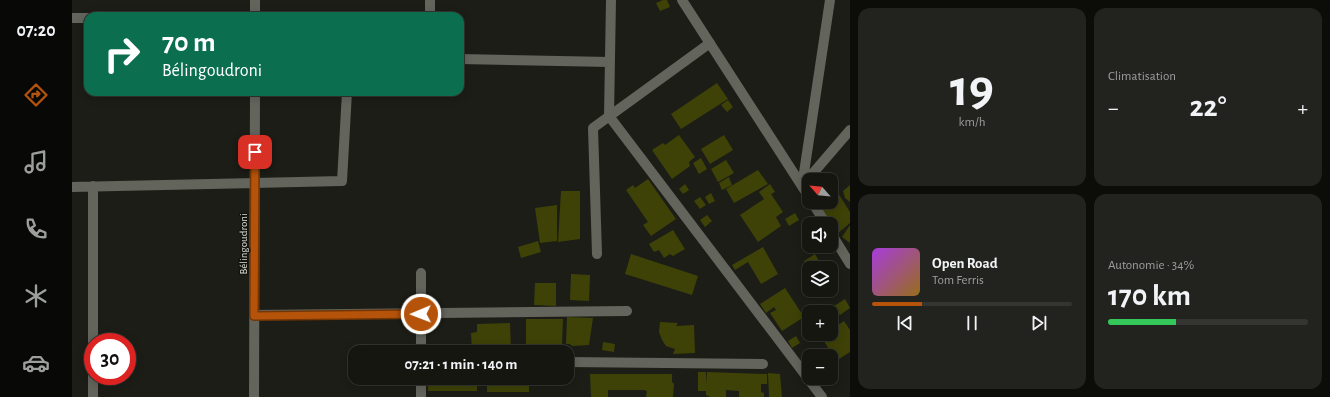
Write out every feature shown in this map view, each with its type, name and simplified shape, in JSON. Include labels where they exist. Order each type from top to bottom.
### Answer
[{"type":"street","points":[[255,0],[255,12]]},
{"type":"street","points":[[430,0],[430,12]]},
{"type":"street","points":[[611,0],[609,116],[822,397]]},
{"type":"street","points":[[682,0],[802,186]]},
{"type":"street","points":[[804,173],[830,0]]},
{"type":"street","points":[[72,18],[84,18]]},
{"type":"street","points":[[597,254],[593,128],[710,43]]},
{"type":"street","points":[[464,59],[610,62]]},
{"type":"street","name":"Bélingoudroni","points":[[254,397],[255,96]]},
{"type":"street","points":[[72,187],[342,181],[347,96]]},
{"type":"street","points":[[813,173],[850,130]]},
{"type":"street","points":[[93,186],[93,333]]},
{"type":"street","points":[[838,244],[850,264]]},
{"type":"street","points":[[421,273],[421,345]]},
{"type":"street","points":[[254,316],[627,311]]},
{"type":"street","points":[[574,362],[763,364]]},
{"type":"street","points":[[93,385],[93,397]]},
{"type":"street","points":[[421,385],[421,397]]},
{"type":"building","points":[[667,0],[670,7],[660,11],[656,3]]},
{"type":"building","points":[[717,83],[728,99],[681,129],[671,114]]},
{"type":"building","points":[[728,100],[733,107],[727,112],[721,105]]},
{"type":"building","points":[[679,135],[695,157],[689,162],[690,166],[672,179],[652,150],[663,143],[665,145]]},
{"type":"building","points":[[724,135],[733,150],[710,164],[701,149]]},
{"type":"building","points":[[701,158],[707,169],[699,174],[693,163]]},
{"type":"building","points":[[726,160],[734,173],[718,182],[711,169]]},
{"type":"building","points":[[758,170],[768,184],[734,203],[726,189]]},
{"type":"building","points":[[729,177],[732,185],[722,190],[719,183]]},
{"type":"building","points":[[648,179],[676,219],[651,236],[643,225],[648,222],[626,190],[633,185],[635,188]]},
{"type":"building","points":[[685,184],[689,190],[683,194],[679,189]]},
{"type":"building","points":[[770,184],[775,192],[771,194],[783,212],[776,217],[781,226],[758,242],[740,215],[764,199],[759,192]]},
{"type":"building","points":[[850,185],[850,202],[845,198],[843,191]]},
{"type":"building","points":[[561,191],[580,191],[580,239],[558,242]]},
{"type":"building","points":[[711,193],[715,201],[709,204],[705,197]]},
{"type":"building","points":[[838,193],[850,212],[850,223],[838,233],[838,217],[827,217],[822,209],[838,209]]},
{"type":"building","points":[[700,197],[706,205],[700,209],[694,201]]},
{"type":"building","points":[[557,205],[557,241],[540,243],[535,208]]},
{"type":"building","points":[[795,213],[799,220],[789,226],[785,219]]},
{"type":"building","points":[[707,215],[712,221],[705,227],[700,220]]},
{"type":"building","points":[[850,225],[850,243],[842,237]]},
{"type":"building","points":[[673,230],[685,249],[673,256],[670,254],[664,258],[659,250],[654,252],[649,244]]},
{"type":"building","points":[[538,241],[541,252],[521,258],[518,247]]},
{"type":"building","points":[[763,247],[778,274],[761,284],[748,262],[735,270],[732,265]]},
{"type":"building","points":[[631,254],[698,276],[692,295],[625,274]]},
{"type":"building","points":[[815,254],[819,261],[804,261]]},
{"type":"building","points":[[571,274],[590,275],[589,301],[570,300]]},
{"type":"building","points":[[535,283],[556,283],[556,306],[534,305]]},
{"type":"building","points":[[785,288],[802,314],[802,318],[782,331],[770,313],[776,310],[774,307],[766,313],[760,304]]},
{"type":"building","points":[[845,299],[850,308],[840,315],[838,312],[838,305],[836,305]]},
{"type":"building","points":[[567,317],[593,318],[589,345],[574,346],[566,344]]},
{"type":"building","points":[[526,319],[563,319],[562,345],[526,344]]},
{"type":"building","points":[[844,321],[850,330],[850,352],[838,360],[838,349],[829,349],[824,341],[838,341],[838,325]]},
{"type":"building","points":[[660,322],[678,323],[676,326],[694,325],[695,353],[673,354],[675,349],[666,346],[662,340],[659,332]]},
{"type":"building","points":[[510,323],[511,345],[472,345],[471,333],[477,332],[477,324]]},
{"type":"building","points":[[796,336],[800,343],[792,348],[788,341]]},
{"type":"building","points":[[603,342],[615,344],[614,352],[602,350]]},
{"type":"building","points":[[698,372],[706,372],[707,385],[707,372],[767,374],[767,384],[761,384],[761,392],[764,393],[764,397],[739,397],[739,391],[726,390],[726,397],[710,397],[706,395],[706,391],[698,391]]},
{"type":"building","points":[[768,373],[780,374],[782,397],[769,397]]},
{"type":"building","points":[[590,374],[672,374],[672,382],[674,384],[673,397],[646,397],[647,391],[644,390],[608,390],[608,397],[591,397]]},
{"type":"building","points":[[428,385],[477,385],[477,391],[428,391]]},
{"type":"building","points":[[487,385],[529,385],[529,392],[487,392]]},
{"type":"route","points":[[255,152],[254,316],[421,314]]}]
